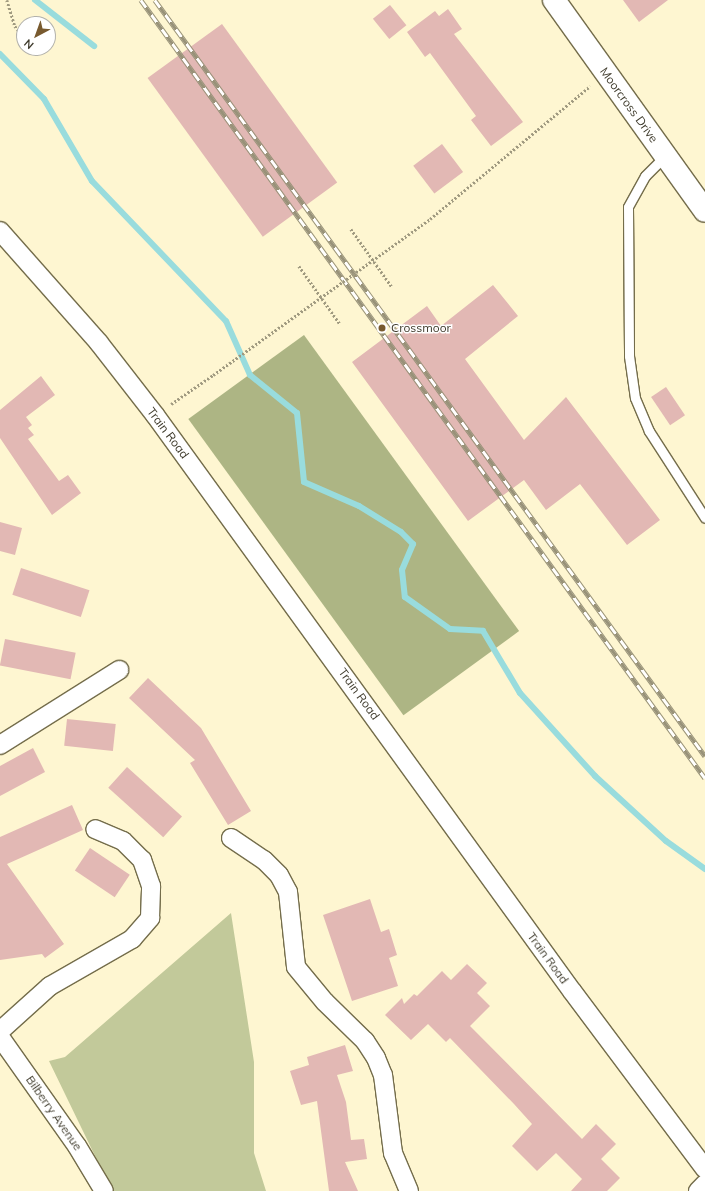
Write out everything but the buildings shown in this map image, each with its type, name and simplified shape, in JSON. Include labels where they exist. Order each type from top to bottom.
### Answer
[{"type":"street","name":"Moorcross Drive","points":[[554,0],[705,210]]},
{"type":"street","name":"Train Road","points":[[0,230],[99,343],[155,415],[572,991],[705,1169]]},
{"type":"street","points":[[0,745],[119,670]]},
{"type":"street","points":[[0,1031],[50,986],[132,939],[150,918],[151,886],[142,860],[123,841],[95,829]]},
{"type":"street","points":[[231,838],[264,860],[279,875],[288,892],[296,967],[324,1002],[365,1041],[376,1058],[383,1075],[393,1153],[410,1191]]},
{"type":"street","name":"Bilberry Avenue","points":[[0,1037],[77,1146],[104,1191]]},
{"type":"street","points":[[698,1191],[705,1184]]},
{"type":"lane","points":[[665,156],[645,176],[628,207],[629,356],[635,398],[649,431],[705,518]]},
{"type":"path","points":[[7,0],[16,27]]},
{"type":"path","points":[[155,415],[430,219],[606,73]]},
{"type":"path","points":[[351,229],[392,288]]},
{"type":"path","points":[[299,266],[320,298],[340,324]]},
{"type":"green space","points":[[304,335],[519,631],[403,715],[188,419]]},
{"type":"green space","points":[[231,913],[254,1062],[254,1153],[266,1191],[112,1191],[49,1061],[65,1057]]},
{"type":"waterway","points":[[35,0],[94,46]]},
{"type":"waterway","points":[[0,54],[44,99],[92,181],[226,321],[250,375],[297,413],[304,482],[359,506],[401,532],[413,544],[402,570],[405,597],[450,629],[483,631],[520,693],[595,776],[666,841],[705,869]]},
{"type":"railway","points":[[141,0],[705,778]]},
{"type":"railway","points":[[155,0],[705,756]]},
{"type":"place","name":"Crossmoor","points":[[382,328]]}]
